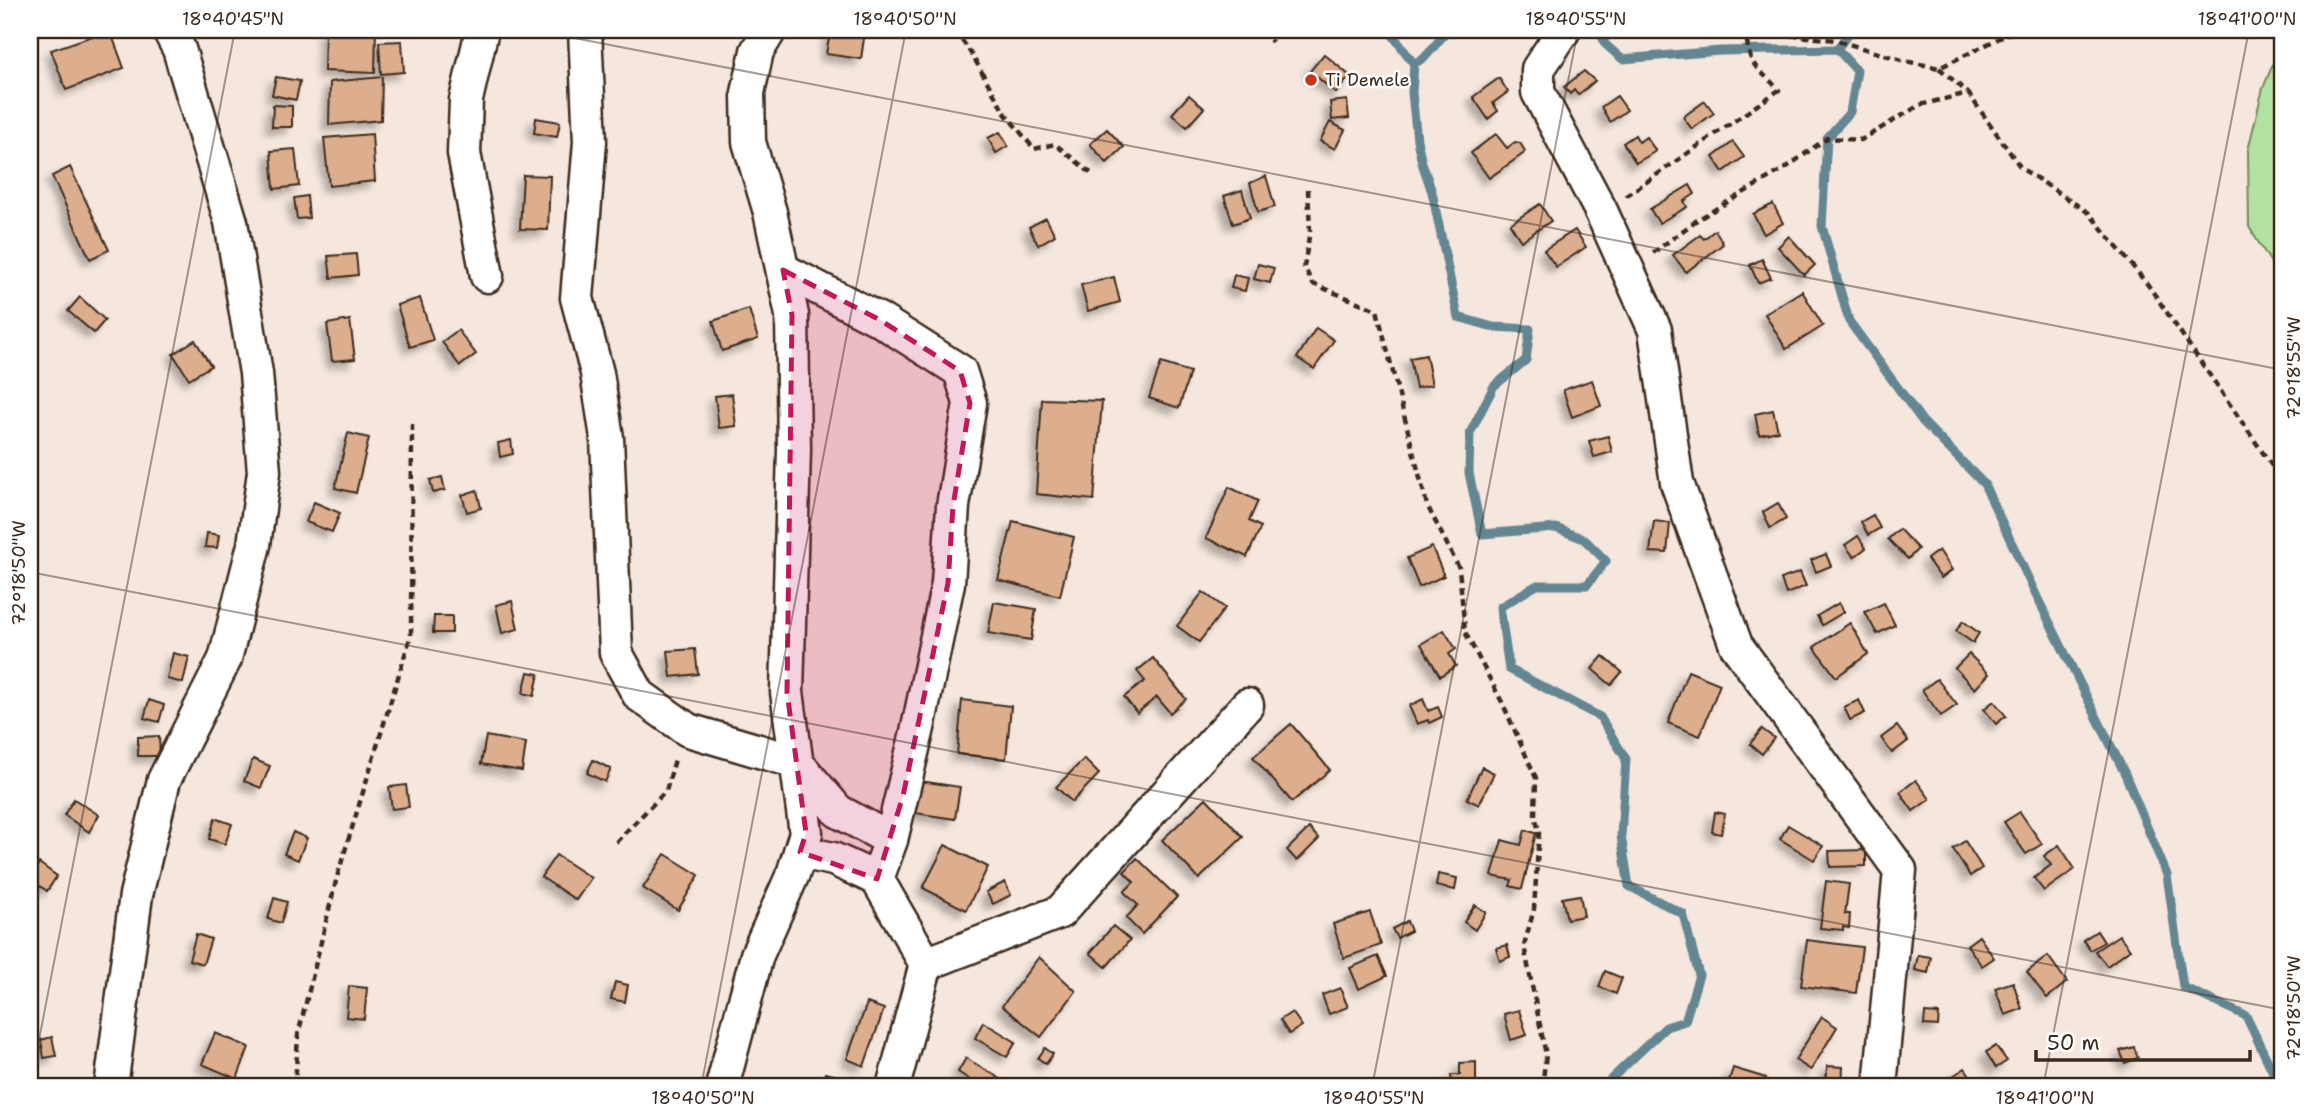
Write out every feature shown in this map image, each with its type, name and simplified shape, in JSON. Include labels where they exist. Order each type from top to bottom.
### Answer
[{"type":"street","points":[[111,1087],[136,895],[164,780],[225,659],[254,545],[264,472],[257,373],[231,222],[179,49],[169,30]]},
{"type":"street","points":[[482,30],[466,100],[464,153],[487,276]]},
{"type":"street","points":[[584,30],[590,142],[578,298],[597,373],[607,438],[616,653],[639,695],[688,730],[796,762],[838,811],[891,841]]},
{"type":"street","points":[[722,1087],[757,955],[793,874],[806,833],[787,692],[794,450],[792,315],[770,212],[750,142],[748,93],[757,51],[770,30]]},
{"type":"street","points":[[1564,30],[1538,69],[1538,92],[1601,211],[1656,330],[1677,483],[1736,645],[1900,870],[1880,1087]]},
{"type":"street","points":[[783,270],[880,320],[960,371],[970,403],[953,506],[948,583],[891,841],[877,879]]},
{"type":"street","points":[[926,964],[1060,912],[1247,705]]},
{"type":"street","points":[[800,852],[833,859],[877,879],[926,964],[893,1087]]},
{"type":"path","points":[[955,30],[1004,111],[1034,149],[1055,144],[1092,174]]},
{"type":"path","points":[[1263,30],[1272,42]]},
{"type":"path","points":[[1601,211],[1779,90],[1752,65],[1747,51],[1745,30],[1835,40],[1939,68],[1968,93],[2021,168],[2090,213],[2148,285],[2283,482]]},
{"type":"path","points":[[1939,68],[2016,30]]},
{"type":"path","points":[[1631,275],[1662,245],[1697,220],[1787,167],[1827,138],[1861,140],[1920,105],[1968,93]]},
{"type":"path","points":[[1308,190],[1310,231],[1304,267],[1313,284],[1377,310],[1427,505],[1459,568],[1465,632],[1502,702],[1536,778],[1535,816],[1539,832],[1534,909],[1524,946],[1545,1055],[1542,1087]]},
{"type":"path","points":[[295,1087],[298,1035],[337,877],[411,635],[411,423]]},
{"type":"path","points":[[616,842],[666,791],[688,730]]},
{"type":"highlighted area","points":[[783,270],[880,320],[960,371],[970,403],[953,506],[948,583],[903,796],[877,879],[800,852],[806,833],[787,692],[792,315]]},
{"type":"green space","points":[[2283,40],[2283,282],[2249,227],[2248,150],[2263,88]]},
{"type":"building","points":[[110,30],[124,68],[66,90],[51,50]]},
{"type":"building","points":[[325,30],[376,30],[375,73],[324,71]]},
{"type":"building","points":[[830,33],[864,38],[861,59],[826,54]]},
{"type":"building","points":[[402,41],[404,72],[381,74],[379,42]]},
{"type":"building","points":[[1324,54],[1350,76],[1336,93],[1310,71]]},
{"type":"building","points":[[1584,71],[1595,81],[1578,95],[1574,90],[1570,94],[1564,87]]},
{"type":"building","points":[[276,77],[300,81],[296,100],[272,95]]},
{"type":"building","points":[[382,77],[381,120],[329,125],[330,82]]},
{"type":"building","points":[[1499,78],[1508,92],[1493,103],[1498,111],[1488,119],[1473,97]]},
{"type":"building","points":[[1189,95],[1204,108],[1187,127],[1172,114]]},
{"type":"building","points":[[1617,96],[1627,110],[1610,122],[1601,107]]},
{"type":"building","points":[[1347,100],[1349,118],[1332,120],[1330,102]]},
{"type":"building","points":[[1705,101],[1714,113],[1692,129],[1683,117]]},
{"type":"building","points":[[273,105],[292,106],[292,127],[272,127]]},
{"type":"building","points":[[536,118],[560,122],[557,137],[534,133]]},
{"type":"building","points":[[1330,122],[1345,130],[1335,149],[1320,141]]},
{"type":"building","points":[[1107,129],[1124,147],[1107,163],[1090,144]]},
{"type":"building","points":[[1000,132],[1008,146],[996,153],[988,138]]},
{"type":"building","points":[[372,134],[375,181],[329,186],[324,138]]},
{"type":"building","points":[[1496,134],[1507,148],[1515,142],[1520,143],[1525,151],[1489,178],[1471,153]]},
{"type":"building","points":[[1635,135],[1639,142],[1646,137],[1656,151],[1636,163],[1623,143]]},
{"type":"building","points":[[1733,142],[1744,157],[1723,172],[1713,157]]},
{"type":"building","points":[[295,149],[299,186],[274,189],[271,151]]},
{"type":"building","points":[[70,167],[109,250],[90,259],[52,176]]},
{"type":"building","points":[[523,175],[550,176],[548,230],[520,229]]},
{"type":"building","points":[[1266,176],[1275,207],[1258,212],[1250,183]]},
{"type":"building","points":[[1690,185],[1695,194],[1684,201],[1687,207],[1659,223],[1650,209]]},
{"type":"building","points":[[1242,190],[1250,218],[1233,224],[1224,196]]},
{"type":"building","points":[[307,196],[309,218],[297,219],[294,198]]},
{"type":"building","points":[[1540,204],[1551,221],[1521,241],[1510,224]]},
{"type":"building","points":[[1773,204],[1783,223],[1764,234],[1753,214]]},
{"type":"building","points":[[1046,218],[1055,235],[1038,245],[1029,227]]},
{"type":"building","points":[[1575,230],[1586,247],[1556,267],[1544,250]]},
{"type":"building","points":[[1715,230],[1723,244],[1686,272],[1673,255],[1700,235],[1704,239]]},
{"type":"building","points":[[1789,236],[1815,265],[1804,275],[1778,247]]},
{"type":"building","points":[[356,254],[358,275],[331,278],[328,256]]},
{"type":"building","points":[[1762,259],[1771,278],[1758,283],[1750,265]]},
{"type":"building","points":[[1258,264],[1274,268],[1270,283],[1254,279]]},
{"type":"building","points":[[1234,275],[1248,278],[1245,291],[1231,288]]},
{"type":"building","points":[[1114,277],[1120,302],[1088,311],[1081,285]]},
{"type":"building","points":[[1802,291],[1823,326],[1786,349],[1765,314]]},
{"type":"building","points":[[80,297],[105,320],[94,333],[68,311]]},
{"type":"building","points":[[420,298],[433,340],[410,347],[397,305]]},
{"type":"building","points":[[749,309],[758,339],[722,351],[713,321]]},
{"type":"building","points":[[350,320],[355,359],[332,361],[327,324]]},
{"type":"building","points":[[1316,328],[1334,340],[1314,369],[1297,358]]},
{"type":"building","points":[[458,330],[476,354],[460,366],[442,342]]},
{"type":"building","points":[[195,340],[211,366],[189,379],[173,354]]},
{"type":"building","points":[[1426,355],[1432,385],[1416,388],[1410,358]]},
{"type":"building","points":[[1161,363],[1190,372],[1179,408],[1149,398]]},
{"type":"building","points":[[1592,380],[1601,406],[1572,417],[1563,390]]},
{"type":"building","points":[[732,394],[736,426],[719,428],[715,396]]},
{"type":"building","points":[[1042,399],[1102,401],[1094,500],[1036,494]]},
{"type":"building","points":[[1773,410],[1778,431],[1759,435],[1755,414]]},
{"type":"building","points":[[348,433],[369,438],[356,493],[335,488]]},
{"type":"building","points":[[1608,436],[1612,452],[1594,457],[1589,441]]},
{"type":"building","points":[[511,440],[513,454],[500,457],[498,443]]},
{"type":"building","points":[[442,477],[445,490],[433,493],[430,480]]},
{"type":"building","points":[[1229,487],[1258,501],[1249,521],[1261,527],[1247,557],[1206,538]]},
{"type":"building","points":[[477,490],[481,508],[467,512],[462,495]]},
{"type":"building","points":[[314,502],[340,513],[332,532],[306,522]]},
{"type":"building","points":[[1778,503],[1786,519],[1770,528],[1763,512]]},
{"type":"building","points":[[1873,515],[1880,528],[1868,535],[1861,522]]},
{"type":"building","points":[[1013,521],[1074,537],[1060,596],[998,580]]},
{"type":"building","points":[[1654,521],[1670,523],[1667,553],[1650,552]]},
{"type":"building","points":[[1899,529],[1918,549],[1908,559],[1888,539]]},
{"type":"building","points":[[207,533],[219,535],[217,548],[205,547]]},
{"type":"building","points":[[1858,536],[1866,548],[1854,557],[1845,545]]},
{"type":"building","points":[[1432,547],[1444,576],[1419,587],[1407,558]]},
{"type":"building","points":[[1939,550],[1952,570],[1941,578],[1927,559]]},
{"type":"building","points":[[1826,554],[1831,566],[1816,572],[1811,560]]},
{"type":"building","points":[[1800,572],[1806,586],[1786,594],[1781,579]]},
{"type":"building","points":[[1203,592],[1225,608],[1199,642],[1177,626]]},
{"type":"building","points":[[512,601],[518,629],[502,633],[496,605]]},
{"type":"building","points":[[994,602],[1036,609],[1031,640],[988,633]]},
{"type":"building","points":[[1839,603],[1844,612],[1822,625],[1817,616]]},
{"type":"building","points":[[1884,603],[1895,625],[1877,634],[1865,612]]},
{"type":"building","points":[[434,616],[452,616],[452,633],[433,633]]},
{"type":"building","points":[[1963,621],[1979,633],[1973,643],[1956,631]]},
{"type":"building","points":[[1850,623],[1868,654],[1836,677],[1814,647]]},
{"type":"building","points":[[1444,630],[1456,649],[1449,654],[1456,666],[1440,676],[1421,644]]},
{"type":"building","points":[[695,649],[698,674],[671,677],[668,651]]},
{"type":"building","points":[[173,653],[189,657],[183,683],[167,679]]},
{"type":"building","points":[[1969,654],[1989,674],[1975,689],[1955,668]]},
{"type":"building","points":[[1603,656],[1622,672],[1611,685],[1592,669]]},
{"type":"building","points":[[1153,658],[1186,699],[1170,713],[1157,697],[1137,713],[1124,697],[1145,681],[1137,671]]},
{"type":"building","points":[[1688,671],[1720,684],[1700,736],[1668,723]]},
{"type":"building","points":[[528,672],[539,674],[534,696],[523,693]]},
{"type":"building","points":[[1937,679],[1957,705],[1941,716],[1922,690]]},
{"type":"building","points":[[1423,699],[1428,711],[1438,707],[1442,717],[1429,723],[1428,720],[1417,724],[1409,706]]},
{"type":"building","points":[[149,700],[164,705],[159,722],[144,718]]},
{"type":"building","points":[[962,700],[1011,706],[1006,759],[957,754]]},
{"type":"building","points":[[1859,700],[1865,713],[1850,720],[1844,707]]},
{"type":"building","points":[[1994,701],[2006,716],[1996,724],[1984,709]]},
{"type":"building","points":[[1291,724],[1330,770],[1292,802],[1253,757]]},
{"type":"building","points":[[1897,726],[1908,741],[1892,753],[1881,738]]},
{"type":"building","points":[[1762,729],[1774,738],[1762,754],[1750,744]]},
{"type":"building","points":[[159,736],[160,756],[138,756],[138,737]]},
{"type":"building","points":[[486,736],[526,743],[522,771],[481,764]]},
{"type":"building","points":[[253,759],[270,766],[261,788],[244,781]]},
{"type":"building","points":[[1084,759],[1099,774],[1072,802],[1056,787]]},
{"type":"building","points":[[593,760],[611,769],[605,782],[587,773]]},
{"type":"building","points":[[1482,767],[1494,773],[1479,805],[1467,799]]},
{"type":"building","points":[[1916,780],[1930,799],[1913,811],[1900,792]]},
{"type":"building","points":[[920,781],[960,787],[955,819],[915,813]]},
{"type":"building","points":[[406,785],[409,807],[392,809],[389,787]]},
{"type":"building","points":[[1206,798],[1243,837],[1199,879],[1162,840]]},
{"type":"building","points":[[74,799],[99,815],[89,832],[64,815]]},
{"type":"building","points":[[1715,812],[1725,814],[1721,834],[1712,832]]},
{"type":"building","points":[[2020,812],[2042,844],[2026,854],[2004,822]]},
{"type":"building","points":[[215,818],[232,824],[225,844],[209,839]]},
{"type":"building","points":[[1788,825],[1823,846],[1814,860],[1780,839]]},
{"type":"building","points":[[1309,828],[1319,839],[1297,861],[1287,850]]},
{"type":"building","points":[[1525,830],[1536,833],[1522,889],[1510,886],[1512,880],[1492,876],[1502,840],[1521,845]]},
{"type":"building","points":[[293,832],[307,838],[298,860],[284,854]]},
{"type":"building","points":[[1965,841],[1982,868],[1970,876],[1953,849]]},
{"type":"building","points":[[945,845],[988,867],[966,910],[923,888]]},
{"type":"building","points":[[2059,845],[2075,869],[2044,891],[2034,878],[2051,865],[2044,856]]},
{"type":"building","points":[[1866,850],[1866,866],[1830,867],[1829,851]]},
{"type":"building","points":[[665,854],[699,875],[678,910],[643,888]]},
{"type":"building","points":[[556,855],[591,878],[576,900],[541,877]]},
{"type":"building","points":[[1137,858],[1177,897],[1142,934],[1126,918],[1138,905],[1124,892],[1134,882],[1124,872]]},
{"type":"building","points":[[39,863],[57,876],[47,891],[30,879]]},
{"type":"building","points":[[1438,874],[1457,878],[1455,890],[1436,886]]},
{"type":"building","points":[[1826,881],[1849,884],[1845,914],[1850,914],[1849,928],[1820,928]]},
{"type":"building","points":[[1005,882],[1011,895],[993,904],[986,892]]},
{"type":"building","points":[[1580,895],[1584,916],[1567,919],[1562,898]]},
{"type":"building","points":[[274,898],[287,902],[281,923],[268,919]]},
{"type":"building","points":[[1475,905],[1486,912],[1475,930],[1464,922]]},
{"type":"building","points":[[1370,912],[1381,945],[1344,958],[1333,924]]},
{"type":"building","points":[[1407,921],[1411,931],[1397,938],[1392,929]]},
{"type":"building","points":[[1113,926],[1130,940],[1106,967],[1090,953]]},
{"type":"building","points":[[2097,931],[2104,942],[2090,950],[2083,940]]},
{"type":"building","points":[[196,934],[211,939],[203,964],[189,960]]},
{"type":"building","points":[[2119,935],[2130,949],[2107,966],[2095,951]]},
{"type":"building","points":[[1979,936],[1994,958],[1982,966],[1967,945]]},
{"type":"building","points":[[1807,940],[1862,947],[1856,993],[1801,986]]},
{"type":"building","points":[[1507,945],[1510,957],[1500,961],[1496,948]]},
{"type":"building","points":[[1918,955],[1931,957],[1928,973],[1915,970]]},
{"type":"building","points":[[1378,956],[1387,976],[1359,989],[1350,968]]},
{"type":"building","points":[[2048,956],[2067,982],[2047,998],[2027,972]]},
{"type":"building","points":[[1039,957],[1076,991],[1041,1037],[1002,1006]]},
{"type":"building","points":[[1605,971],[1622,978],[1616,994],[1599,987]]},
{"type":"building","points":[[615,982],[628,985],[625,1002],[611,999]]},
{"type":"building","points":[[2013,982],[2022,1009],[2005,1015],[1995,988]]},
{"type":"building","points":[[349,986],[367,988],[364,1019],[346,1017]]},
{"type":"building","points":[[1340,988],[1348,1007],[1329,1014],[1322,995]]},
{"type":"building","points":[[867,1003],[884,1009],[864,1066],[847,1059]]},
{"type":"building","points":[[1519,1010],[1527,1035],[1511,1040],[1504,1014]]},
{"type":"building","points":[[1292,1012],[1302,1026],[1289,1034],[1280,1020]]},
{"type":"building","points":[[1925,1013],[1939,1014],[1938,1026],[1924,1025]]},
{"type":"building","points":[[1822,1017],[1837,1027],[1811,1070],[1795,1060]]},
{"type":"building","points":[[983,1022],[1016,1042],[1007,1057],[975,1038]]},
{"type":"building","points":[[215,1033],[249,1047],[237,1079],[202,1064]]},
{"type":"building","points":[[52,1037],[56,1056],[44,1058],[41,1040]]},
{"type":"building","points":[[1996,1046],[2007,1061],[1996,1068],[1986,1052]]},
{"type":"building","points":[[2134,1047],[2138,1058],[2125,1063],[2120,1051]]},
{"type":"building","points":[[1045,1048],[1053,1054],[1046,1064],[1038,1058]]},
{"type":"building","points":[[966,1058],[1014,1087],[966,1087],[970,1080],[958,1072]]},
{"type":"building","points":[[1476,1062],[1476,1087],[1452,1087],[1451,1075],[1460,1075],[1460,1063]]},
{"type":"building","points":[[1827,1066],[1843,1067],[1842,1086],[1826,1084]]},
{"type":"building","points":[[1733,1068],[1766,1078],[1763,1087],[1727,1087]]},
{"type":"building","points":[[1965,1068],[1978,1087],[1936,1087]]},
{"type":"building","points":[[825,1073],[864,1082],[862,1087],[822,1087]]},
{"type":"waterway","points":[[1389,30],[1414,64],[1426,56],[1448,30]]},
{"type":"waterway","points":[[1600,30],[1605,44],[1622,59],[1720,51],[1837,49],[1857,71],[1850,112],[1827,138],[1822,226],[1849,321],[1923,422],[1984,484],[2125,774],[2167,875],[2183,987],[2246,1016],[2280,1087]]},
{"type":"waterway","points":[[1837,49],[1851,30]]},
{"type":"waterway","points":[[1414,64],[1412,93],[1417,140],[1432,192],[1458,317],[1493,327],[1530,329],[1526,360],[1494,386],[1470,433],[1469,473],[1482,534],[1556,528],[1584,539],[1606,561],[1587,585],[1537,585],[1500,607],[1509,669],[1600,717],[1626,759],[1621,836],[1629,886],[1683,914],[1699,975],[1685,1021],[1666,1027],[1610,1080],[1606,1087]]},
{"type":"place","name":"Ti Demele","points":[[1311,80]]}]
